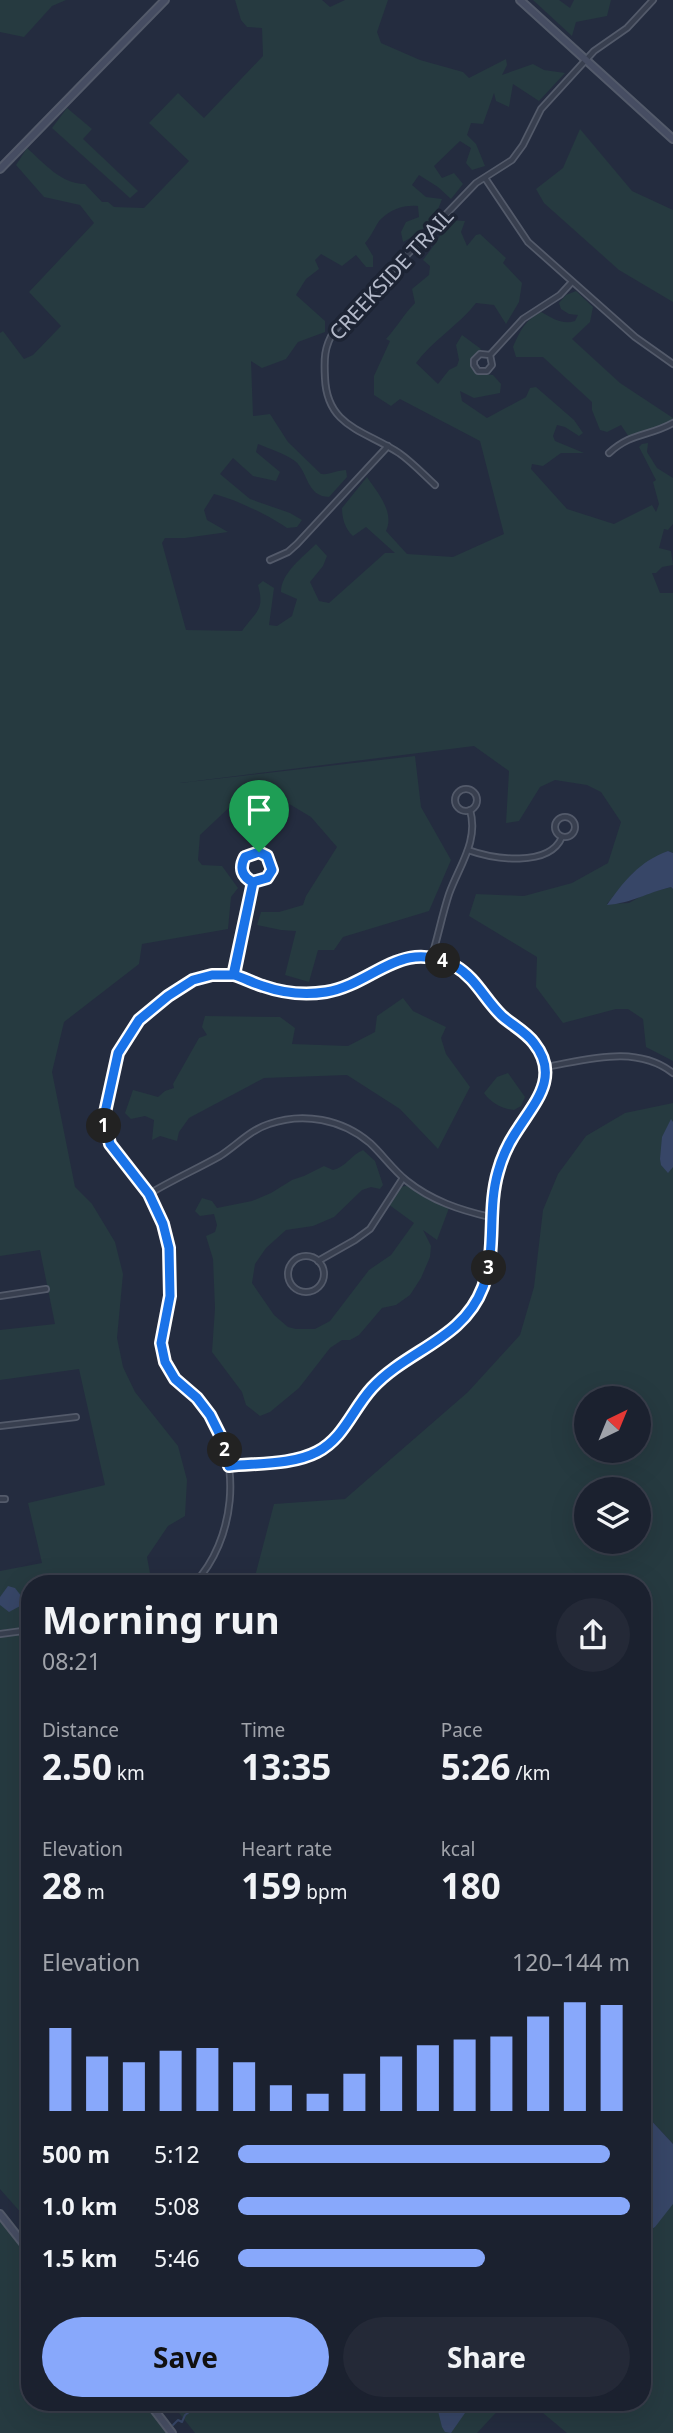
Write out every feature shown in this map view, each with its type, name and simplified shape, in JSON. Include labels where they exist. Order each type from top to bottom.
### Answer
[{"type":"street","points":[[0,169],[165,0]]},
{"type":"street","points":[[520,0],[673,139]]},
{"type":"street","name":"CREEKSIDE TRAIL","points":[[435,485],[406,458],[338,417],[325,391],[325,347],[334,331],[476,183],[512,160],[519,152],[535,116],[585,61],[601,45],[627,28],[653,0]]},
{"type":"street","points":[[485,178],[521,234],[571,283],[635,337],[673,364]]},
{"type":"street","points":[[490,355],[523,319],[561,295],[571,283]]},
{"type":"street","points":[[480,354],[490,355],[490,368],[487,371],[478,371],[474,365],[476,357],[480,354]]},
{"type":"street","points":[[609,453],[629,437],[653,432],[673,423]]},
{"type":"street","points":[[270,560],[288,552],[297,544],[388,446]]},
{"type":"street","points":[[461,791],[471,791],[475,796],[475,806],[470,810],[463,811],[455,803],[456,796],[461,791]]},
{"type":"street","points":[[431,959],[449,895],[468,850],[473,828],[470,810]]},
{"type":"street","points":[[569,817],[574,821],[575,832],[562,837],[555,830],[555,823],[559,818],[569,817]]},
{"type":"street","points":[[468,850],[495,858],[521,858],[550,850],[562,837]]},
{"type":"street","points":[[259,852],[267,856],[272,870],[267,878],[253,882],[245,876],[241,867],[245,857],[259,852]]},
{"type":"street","points":[[234,975],[253,882]]},
{"type":"street","points":[[201,1575],[214,1558],[223,1536],[229,1497],[229,1466],[215,1424],[197,1398],[171,1374],[163,1356],[162,1336],[171,1283],[170,1259],[163,1224],[149,1194],[113,1149],[104,1126],[104,1110],[118,1053],[139,1020],[181,986],[202,976],[234,975],[278,990],[318,992],[355,983],[383,966],[410,958],[431,959],[450,964],[472,979],[502,1015],[532,1041],[545,1066],[545,1080],[539,1099],[514,1135],[499,1167],[490,1217],[489,1270],[474,1304],[455,1328],[388,1372],[363,1398],[343,1431],[318,1451],[296,1459],[229,1466]]},
{"type":"street","points":[[545,1066],[634,1056],[652,1061],[673,1073]]},
{"type":"street","points":[[149,1194],[222,1154],[264,1126],[296,1118],[330,1121],[351,1130],[420,1190],[450,1206],[490,1217]]},
{"type":"street","points":[[318,1261],[370,1229],[403,1178]]},
{"type":"street","points":[[302,1256],[318,1261],[324,1276],[319,1286],[310,1291],[294,1287],[288,1272],[293,1262],[302,1256]]},
{"type":"street","points":[[0,1296],[46,1289]]},
{"type":"street","points":[[0,1426],[76,1417]]},
{"type":"street","points":[[0,1634],[21,1631]]},
{"type":"street","points":[[0,2214],[21,2241]]},
{"type":"street","points":[[155,2411],[172,2433]]},
{"type":"shaded area","points":[[0,0],[66,0],[52,6],[24,37],[0,32]]},
{"type":"shaded area","points":[[235,0],[322,0],[330,7],[345,0],[388,0],[377,32],[381,43],[420,60],[463,72],[469,78],[506,59],[507,65],[502,75],[533,64],[544,70],[565,73],[539,101],[513,84],[509,107],[496,101],[494,93],[483,124],[471,123],[467,135],[476,144],[485,166],[472,170],[466,163],[471,148],[460,141],[434,166],[442,178],[454,173],[463,184],[451,199],[419,175],[412,185],[426,197],[442,199],[432,220],[403,242],[401,232],[406,222],[419,217],[418,206],[398,208],[381,219],[365,243],[373,256],[373,267],[366,267],[356,255],[342,266],[321,254],[315,260],[319,269],[306,279],[296,295],[325,321],[325,332],[298,342],[286,359],[262,368],[251,361],[253,416],[270,414],[288,442],[321,474],[346,470],[347,477],[329,497],[322,496],[312,488],[295,461],[277,451],[258,444],[256,452],[280,472],[276,481],[253,476],[233,458],[220,474],[250,499],[302,520],[297,527],[287,528],[252,508],[214,494],[204,510],[207,520],[228,532],[165,538],[162,543],[186,630],[242,631],[260,606],[258,585],[263,581],[274,588],[269,625],[277,626],[292,616],[297,599],[281,592],[285,578],[316,544],[327,556],[323,566],[310,582],[319,601],[329,603],[385,553],[395,553],[366,527],[353,536],[344,523],[342,508],[367,477],[387,510],[386,531],[407,554],[453,557],[504,534],[480,441],[400,399],[391,406],[374,395],[374,376],[390,341],[386,339],[415,303],[412,289],[429,275],[430,266],[423,260],[448,220],[465,221],[461,232],[467,246],[480,234],[506,258],[503,263],[522,283],[519,302],[506,324],[494,305],[476,303],[416,363],[438,384],[449,370],[457,366],[459,360],[456,345],[462,335],[481,349],[470,364],[478,373],[493,375],[501,384],[500,393],[474,398],[460,391],[462,401],[487,418],[526,397],[530,388],[536,387],[574,420],[583,433],[579,436],[557,425],[553,436],[555,441],[584,453],[561,453],[543,466],[532,464],[531,469],[567,509],[614,524],[652,505],[656,512],[659,504],[653,482],[656,480],[639,447],[642,444],[648,443],[647,452],[657,468],[673,478],[673,524],[668,530],[664,529],[659,548],[671,551],[673,565],[652,573],[660,593],[673,593],[673,853],[668,851],[633,873],[607,904],[629,903],[645,894],[671,887],[673,889],[673,1061],[646,1047],[643,1019],[628,1009],[616,1009],[563,1023],[536,987],[537,957],[469,916],[476,894],[524,896],[572,883],[608,863],[621,822],[601,792],[587,785],[555,780],[540,787],[519,821],[506,823],[509,771],[474,746],[180,783],[415,756],[421,807],[451,860],[429,911],[343,937],[334,950],[318,950],[309,982],[285,975],[296,931],[257,925],[261,912],[279,912],[303,905],[337,847],[311,817],[276,796],[234,803],[200,835],[198,860],[202,865],[222,866],[238,888],[231,897],[228,929],[142,944],[139,964],[64,1022],[52,1072],[75,1187],[92,1204],[115,1242],[123,1274],[117,1338],[123,1367],[135,1392],[178,1446],[187,1480],[185,1516],[168,1526],[147,1557],[150,1575],[21,1575],[21,2213],[0,2189],[0,1571],[42,1563],[28,1503],[105,1485],[79,1369],[0,1380],[0,1330],[55,1324],[40,1250],[0,1256],[0,333],[3,331],[24,359],[33,355],[61,326],[29,292],[94,223],[80,205],[44,197],[16,165],[27,148],[61,177],[85,184],[102,202],[108,202],[114,207],[144,208],[189,161],[149,123],[178,93],[204,118],[263,56],[262,28],[247,27],[241,20]]},
{"type":"shaded area","points":[[533,0],[559,0],[570,8],[574,0],[611,0],[607,16],[576,22],[572,36]]},
{"type":"shaded area","points":[[67,108],[92,129],[83,139],[138,191],[130,198],[52,128]]},
{"type":"shaded area","points":[[580,129],[632,191],[673,210],[673,302],[619,270],[544,203],[536,189],[563,168]]},
{"type":"shaded area","points":[[576,291],[593,307],[590,322],[572,339],[620,383],[673,418],[673,423],[629,437],[621,425],[607,432],[600,430],[592,410],[592,402],[543,357],[516,357],[513,347],[524,326],[535,315],[541,312],[553,319],[575,321],[578,315],[561,309],[559,303],[566,295]]},
{"type":"shaded area","points":[[403,998],[413,1011],[446,1027],[441,1038],[446,1054],[470,1087],[438,1149],[400,1109],[347,1075],[264,1078],[189,1118],[179,1132],[177,1141],[160,1136],[152,1140],[154,1120],[145,1116],[131,1119],[125,1113],[133,1090],[158,1097],[174,1088],[173,1084],[199,1038],[207,1035],[202,1027],[205,1016],[280,1017],[295,1028],[292,1044],[348,1046],[375,1032],[377,1016]]},
{"type":"shaded area","points":[[508,1073],[525,1097],[521,1106],[514,1110],[497,1105],[484,1093],[497,1077]]},
{"type":"shaded area","points":[[673,1103],[673,2144],[651,2120],[651,1575],[255,1575],[274,1504],[345,1499],[468,1392],[520,1335],[534,1287],[543,1210],[558,1174],[586,1136],[625,1113]]},
{"type":"shaded area","points":[[363,1150],[375,1161],[383,1185],[380,1189],[371,1187],[362,1190],[334,1217],[313,1226],[286,1230],[266,1248],[255,1264],[252,1283],[274,1315],[288,1327],[296,1329],[315,1329],[330,1321],[369,1270],[391,1255],[414,1223],[388,1204],[401,1187],[409,1185],[449,1208],[437,1240],[423,1230],[431,1246],[430,1257],[410,1295],[396,1305],[382,1308],[359,1335],[350,1340],[342,1340],[330,1348],[299,1388],[270,1412],[260,1416],[246,1405],[242,1392],[212,1352],[215,1308],[213,1259],[206,1236],[215,1232],[217,1225],[214,1214],[200,1216],[195,1211],[202,1198],[212,1201],[217,1208],[252,1201],[324,1166],[333,1170],[338,1168]]},
{"type":"shaded area","points":[[673,2182],[673,2433],[567,2433],[541,2411],[651,2411],[651,2229],[655,2227]]},
{"type":"shaded area","points":[[0,2214],[21,2241],[21,2411],[155,2411],[172,2433],[0,2433]]},
{"type":"shaded area","points":[[177,2411],[498,2411],[477,2433],[195,2433]]},
{"type":"water","points":[[668,851],[673,853],[673,889],[671,887],[607,905],[633,873],[649,860]]},
{"type":"water","points":[[671,1119],[673,1167],[668,1173],[661,1165],[660,1159],[662,1137]]},
{"type":"water","points":[[8,1586],[15,1588],[21,1596],[21,1606],[9,1612],[0,1605],[0,1597]]},
{"type":"water","points":[[651,2120],[673,2144],[673,2204],[651,2229]]},
{"type":"water","points":[[438,2411],[466,2411],[451,2433],[445,2432]]},
{"type":"waterway","points":[[173,2425],[178,2420],[182,2422],[190,2411]]},
{"type":"route","points":[[259,852],[249,854],[242,862],[242,872],[253,882],[234,975],[202,976],[193,980],[181,986],[139,1020],[118,1053],[104,1110],[104,1126],[110,1144],[149,1194],[163,1224],[169,1248],[170,1296],[161,1343],[167,1369],[197,1398],[210,1415],[222,1439],[229,1466],[296,1459],[324,1448],[343,1431],[363,1398],[388,1372],[449,1334],[469,1313],[483,1288],[489,1270],[490,1217],[499,1167],[514,1135],[539,1099],[545,1075],[544,1061],[532,1041],[502,1015],[472,979],[444,962],[423,957],[404,959],[383,966],[355,983],[325,992],[310,993],[278,990],[234,975],[234,971],[253,882],[263,881],[272,870],[270,860],[264,853],[259,852]]}]
